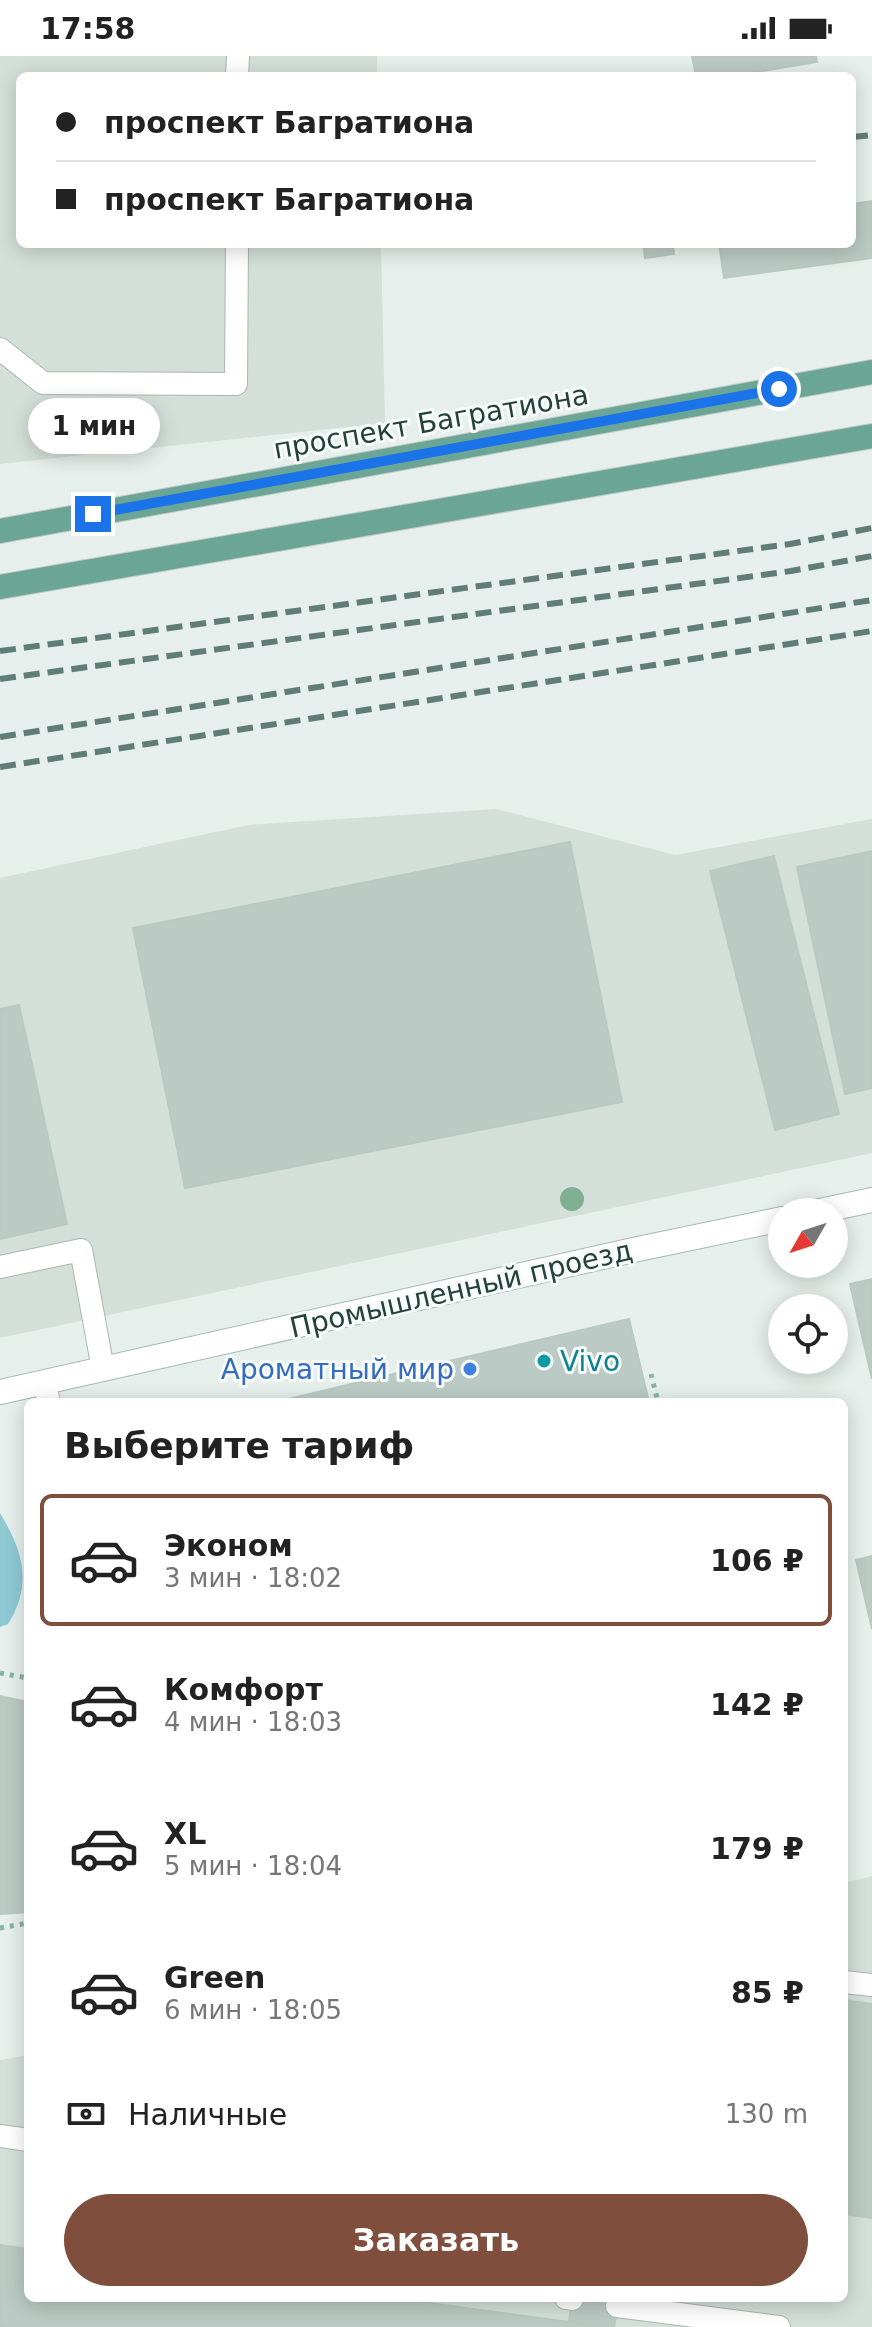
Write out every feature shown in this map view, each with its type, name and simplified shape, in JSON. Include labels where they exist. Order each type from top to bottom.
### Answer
[{"type":"main road","name":"проспект Багратиона","points":[[0,531],[872,372]]},
{"type":"main road","points":[[0,587],[872,436]]},
{"type":"street","points":[[848,1205],[872,1200]]},
{"type":"street","name":"Промышленный проезд","points":[[0,1392],[47,1392],[103,1369],[768,1222]]},
{"type":"lane","points":[[0,349],[43,383],[236,384],[237,248]]},
{"type":"lane","points":[[0,1267],[81,1250],[103,1369]]},
{"type":"lane","points":[[848,1982],[872,1985]]},
{"type":"lane","points":[[0,2136],[24,2139]]},
{"type":"lane","points":[[617,2306],[779,2327]]},
{"type":"path","points":[[651,1374],[657,1398]]},
{"type":"path","points":[[0,1673],[24,1677]]},
{"type":"path","points":[[0,1928],[24,1924]]},
{"type":"shaded area","points":[[0,56],[377,56],[377,72],[16,72],[16,248],[381,248],[385,423],[0,464]]},
{"type":"shaded area","points":[[496,809],[675,855],[872,819],[872,1153],[0,1338],[0,878],[248,825]]},
{"type":"shaded area","points":[[872,1876],[872,2327],[0,2327],[0,2060],[24,2056],[24,2302],[848,2302],[848,1882]]},
{"type":"water","points":[[0,1513],[19,1554],[23,1581],[16,1609],[8,1624],[0,1627]]},
{"type":"building","points":[[692,56],[816,56],[817,62],[756,72],[695,72]]},
{"type":"building","points":[[872,201],[872,258],[724,278],[720,248],[856,248],[856,203]]},
{"type":"building","points":[[644,248],[673,248],[674,254],[645,258]]},
{"type":"building","points":[[570,842],[622,1102],[185,1188],[133,928]]},
{"type":"building","points":[[872,851],[872,1088],[845,1094],[797,867]]},
{"type":"building","points":[[774,856],[839,1114],[775,1130],[710,871]]},
{"type":"building","points":[[19,1005],[67,1224],[0,1239],[0,1009]]},
{"type":"building","points":[[872,1279],[872,1379],[850,1284]]},
{"type":"building","name":"Vivo","points":[[629,1319],[648,1398],[293,1398]]},
{"type":"building","points":[[872,1556],[872,1629],[856,1560]]},
{"type":"building","points":[[0,1696],[24,1701],[24,1912],[0,1914]]},
{"type":"building","points":[[848,2001],[872,2004],[872,2218],[848,2215]]},
{"type":"building","points":[[0,2245],[24,2248],[24,2302],[422,2302],[606,2327],[0,2327]]},
{"type":"building","points":[[572,2302],[618,2302],[614,2327],[569,2322]]},
{"type":"railway","points":[[856,137],[872,135]]},
{"type":"railway","points":[[0,651],[790,544],[872,528]]},
{"type":"railway","points":[[0,679],[791,571],[872,556]]},
{"type":"railway","points":[[0,737],[872,600]]},
{"type":"railway","points":[[0,767],[872,631]]},
{"type":"place","name":"Vivo","points":[[544,1361]]},
{"type":"place","name":"Ароматный мир","points":[[470,1369]]},
{"type":"route","points":[[93,514],[779,389]]}]
